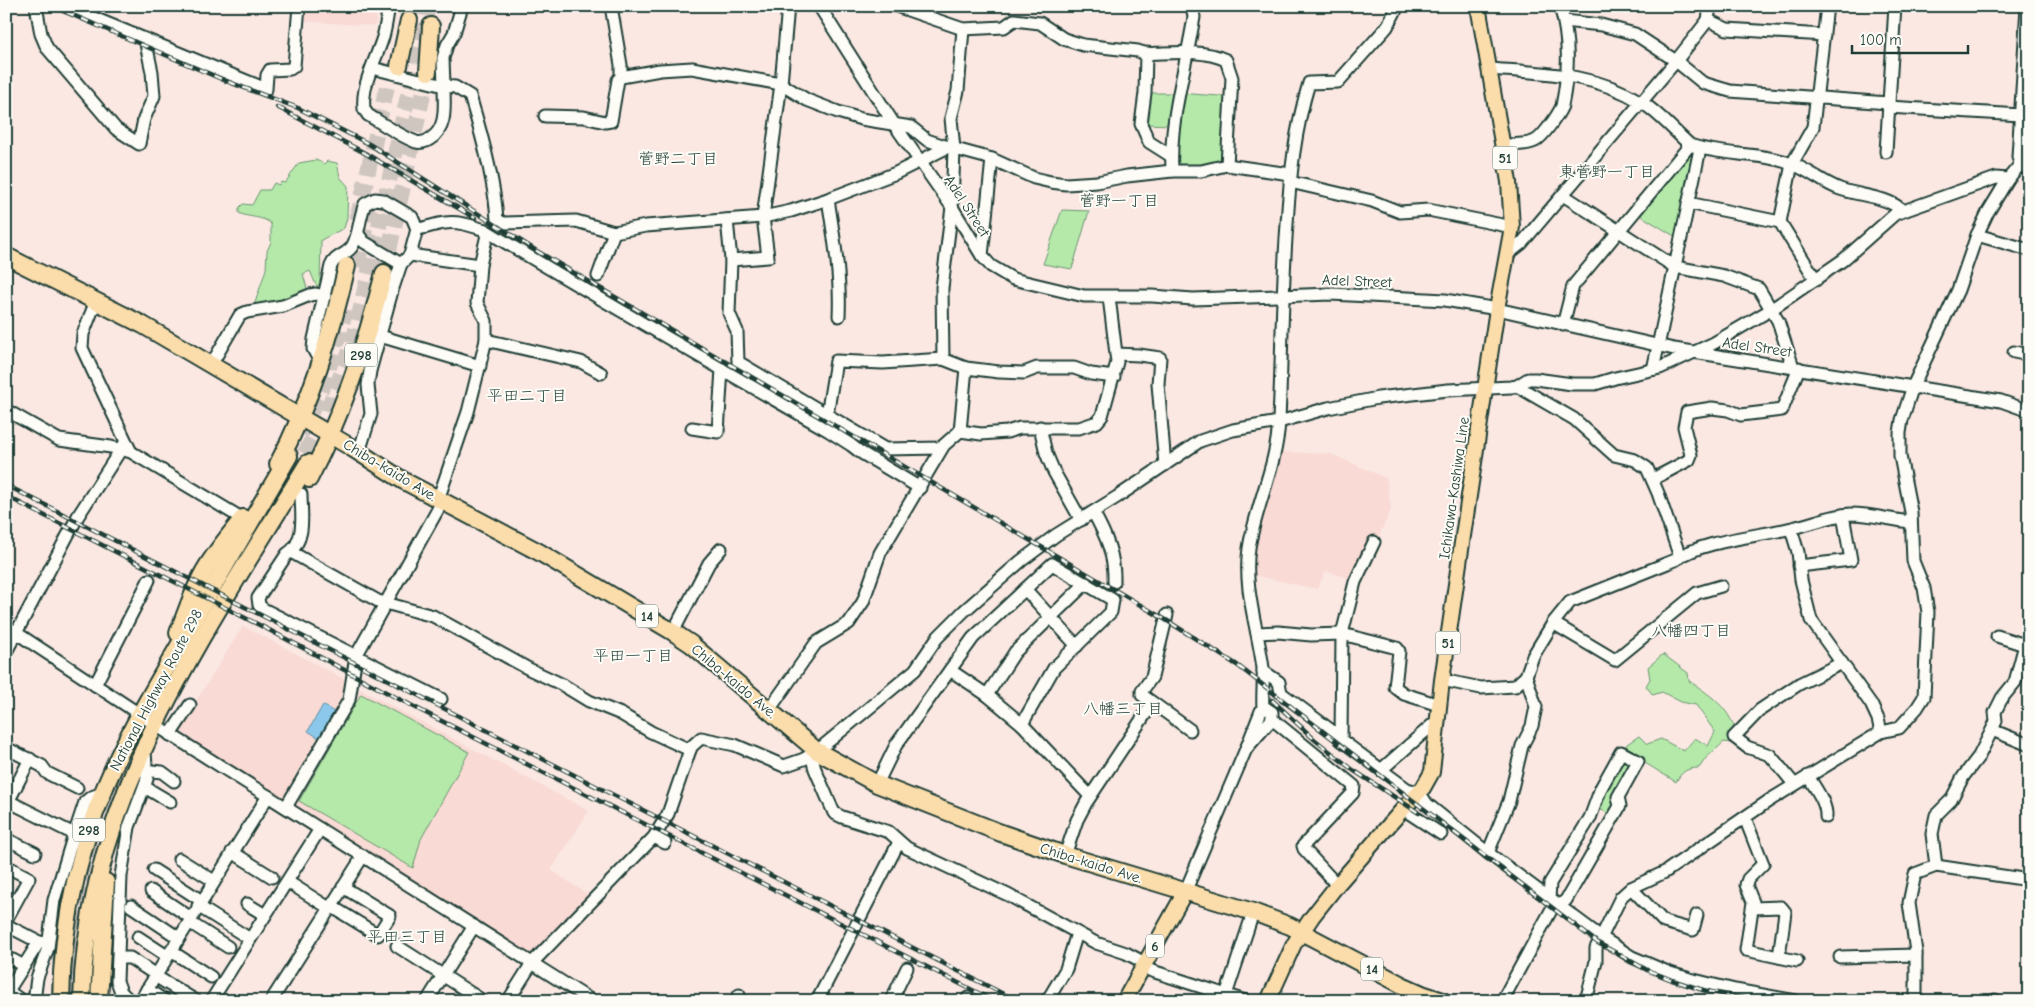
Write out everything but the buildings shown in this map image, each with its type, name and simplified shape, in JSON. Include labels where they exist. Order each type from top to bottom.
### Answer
[{"type":"highway","points":[[395,65],[408,20]]},
{"type":"highway","points":[[424,71],[431,26]]},
{"type":"highway","name":"Chiba-kaido Ave.","points":[[6,256],[143,325],[359,452],[404,481],[539,552],[674,632],[691,644],[817,751],[877,784],[996,831],[1066,856],[1269,917],[1302,932],[1404,986],[1443,1001]]},
{"type":"highway","name":"298","points":[[171,675],[189,601],[202,574],[211,559],[243,519],[276,468],[300,418],[313,388],[352,267],[346,310]]},
{"type":"highway","name":"298","points":[[171,675],[236,597],[301,494],[363,371],[380,272],[365,316]]},
{"type":"highway","name":"National Highway Route 298","points":[[82,1001],[85,952],[93,900],[104,855],[120,804],[154,724],[171,675],[289,456]]},
{"type":"highway","name":"National Highway Route 298","points":[[61,1001],[63,958],[69,912],[83,851],[117,758],[139,715],[171,675],[308,463]]},
{"type":"highway","points":[[99,1001],[104,898],[120,804]]},
{"type":"highway","points":[[50,1001],[58,942],[69,912]]},
{"type":"main road","name":"Ichikawa-Kashiwa Line","points":[[1268,1001],[1294,944],[1302,932],[1337,885],[1419,792],[1432,772],[1442,680],[1485,388],[1511,230],[1509,182],[1478,6]]},
{"type":"main road","name":"6","points":[[1124,1001],[1185,892]]},
{"type":"street","points":[[36,6],[41,34],[47,48],[116,129],[139,144],[144,119],[154,96],[152,72],[145,39]]},
{"type":"street","points":[[67,7],[266,89],[267,75],[270,70],[290,69],[294,66],[299,6]]},
{"type":"street","points":[[389,6],[383,36],[366,85],[364,109],[368,115],[417,143],[427,141],[437,134],[440,129],[444,111],[443,58],[447,45],[454,33],[462,6]]},
{"type":"street","points":[[545,116],[584,117],[605,122],[610,121],[618,80],[621,77],[621,65],[611,6]]},
{"type":"street","points":[[731,260],[768,257],[763,217],[781,84],[788,6]]},
{"type":"street","name":"Adel Street","points":[[819,6],[894,124],[952,207],[982,256],[992,266],[1013,279],[1068,293],[1108,297],[1152,296],[1193,299],[1332,294],[1460,302],[1658,346],[2001,401],[2029,411]]},
{"type":"street","points":[[896,6],[917,9],[963,29],[1004,27],[1014,20],[1023,20],[1040,23],[1064,40],[1074,42],[1138,51],[1146,54],[1188,53],[1218,57],[1226,60],[1232,78],[1227,165]]},
{"type":"street","points":[[1172,171],[1171,156],[1179,93],[1194,17],[1192,6]]},
{"type":"street","points":[[1185,892],[1263,709],[1262,698],[1265,687],[1249,577],[1250,548],[1271,472],[1279,422],[1283,296],[1290,178],[1300,110],[1309,83],[1338,82],[1387,27],[1398,6]]},
{"type":"street","points":[[1502,145],[1526,144],[1536,140],[1559,113],[1566,89],[1568,45],[1560,6]]},
{"type":"street","points":[[1508,254],[1526,238],[1676,61],[1708,20],[1710,6]]},
{"type":"street","points":[[1816,280],[1780,222],[1792,164],[1813,127],[1827,6]]},
{"type":"street","points":[[1886,152],[1894,6]]},
{"type":"street","points":[[2024,167],[2018,157],[2027,40],[2027,6]]},
{"type":"street","points":[[1708,20],[1727,29],[1824,35]]},
{"type":"street","points":[[1564,21],[1601,26],[1635,34],[1676,61],[1703,83],[1730,91],[2020,115]]},
{"type":"street","points":[[944,359],[942,288],[952,207],[951,118],[958,91],[963,29]]},
{"type":"street","points":[[1146,54],[1145,93],[1141,124],[1149,142],[1171,156]]},
{"type":"street","points":[[372,68],[455,87],[470,96],[479,124],[495,198],[497,220]]},
{"type":"street","points":[[621,77],[660,70],[692,68],[781,84],[808,100],[838,112],[861,119],[911,127],[928,140],[992,159],[1034,178],[1066,184],[1097,182],[1127,176],[1172,171],[1201,171],[1227,165],[1290,178],[1372,201],[1400,212],[1428,210],[1511,230],[1526,238]]},
{"type":"street","points":[[1489,69],[1566,75],[1602,83],[1642,102],[1695,147],[1742,153],[1792,164],[1839,189],[1891,202],[1902,210]]},
{"type":"street","points":[[1655,369],[1654,365],[1688,203],[1695,147]]},
{"type":"street","points":[[1563,325],[1572,286],[1618,231],[1695,147]]},
{"type":"street","points":[[497,220],[504,223],[576,222],[614,232],[646,226],[763,217],[791,211],[828,199],[896,173],[951,148]]},
{"type":"street","points":[[1586,1001],[1596,961],[1596,948],[1621,897],[1631,888],[1665,872],[1794,784],[1881,732],[1899,728],[1918,708],[1924,697],[1928,612],[1924,588],[1913,561],[1912,522],[1909,499],[1901,469],[1899,444],[1902,420],[1913,386],[1958,290],[1977,235],[1988,212],[2008,179],[2024,167],[2029,154]]},
{"type":"street","points":[[982,256],[992,159]]},
{"type":"street","points":[[508,1001],[532,963],[654,837],[668,814],[690,750],[701,738],[735,745],[784,766],[804,759],[817,751],[915,670],[937,638],[964,611],[1040,546],[1200,441],[1234,430],[1279,422],[1328,408],[1378,398],[1518,386],[1528,380],[1536,379],[1572,384],[1595,384],[1655,369],[1714,343],[1772,310],[1816,280],[1854,250],[1888,219],[1902,210],[1996,178],[2008,179]]},
{"type":"street","points":[[1562,195],[1675,267],[1724,276],[1759,289],[1772,310],[1796,368],[1782,410],[1741,415],[1728,410],[1712,408],[1687,412],[1684,427],[1691,455],[1689,460],[1653,479]]},
{"type":"street","points":[[320,362],[313,349],[314,339],[333,262],[353,247],[365,204],[375,199],[383,200],[412,217],[417,229],[410,255],[401,264],[380,336],[363,371],[368,385],[371,414],[359,452]]},
{"type":"street","points":[[828,199],[840,296],[839,316]]},
{"type":"street","points":[[1688,203],[1780,222]]},
{"type":"street","points":[[485,230],[497,220]]},
{"type":"street","points":[[727,220],[731,260],[730,313],[738,331],[738,362],[885,449],[942,448]]},
{"type":"street","points":[[417,229],[431,228],[445,223],[464,224],[485,230],[636,321],[844,440],[860,452],[920,488]]},
{"type":"street","points":[[286,807],[349,700],[356,656],[442,502],[440,494],[468,412],[486,340],[486,321],[478,304],[480,265],[487,235],[485,230]]},
{"type":"street","points":[[598,276],[614,232]]},
{"type":"street","points":[[358,234],[364,242],[401,264]]},
{"type":"street","points":[[1977,235],[2029,250]]},
{"type":"street","points":[[410,255],[480,265]]},
{"type":"street","points":[[211,365],[240,315],[247,312],[283,306],[316,294],[325,296]]},
{"type":"street","points":[[960,431],[981,434],[1040,426],[1079,428],[1097,422],[1102,416],[1118,362],[1108,297]]},
{"type":"street","points":[[6,652],[12,629],[78,516],[126,448],[124,434],[82,348],[85,327],[96,301]]},
{"type":"street","points":[[380,336],[480,366]]},
{"type":"street","points":[[486,340],[581,362],[601,373]]},
{"type":"street","points":[[2014,352],[2029,355]]},
{"type":"street","points":[[1116,354],[1160,358],[1158,384],[1165,465]]},
{"type":"street","points":[[827,415],[836,361],[883,363],[944,359],[966,368],[1024,372],[1037,368],[1074,368],[1091,374],[1114,377]]},
{"type":"street","points":[[769,710],[816,643],[849,623],[863,602],[880,553],[942,448],[960,431],[966,368]]},
{"type":"street","points":[[692,428],[718,432],[722,369]]},
{"type":"street","points":[[1518,386],[1574,419],[1614,455],[1642,463],[1647,468],[1653,479],[1680,556]]},
{"type":"street","points":[[6,410],[59,440],[126,448],[243,519]]},
{"type":"street","points":[[1040,426],[1046,453],[1054,472],[1081,520]]},
{"type":"street","points":[[301,494],[303,524],[301,533],[291,552],[287,554],[258,598],[259,605],[263,609],[441,700]]},
{"type":"street","points":[[1093,512],[1103,529],[1113,557],[1114,582]]},
{"type":"street","points":[[1442,680],[1481,688],[1515,686],[1526,676],[1533,656],[1553,623],[1570,602],[1675,560],[1684,553],[1744,537],[1791,529],[1843,515],[1865,515],[1912,522]]},
{"type":"street","points":[[1799,566],[1851,560],[1843,515]]},
{"type":"street","points":[[1791,529],[1798,552],[1801,580],[1811,620],[1871,704],[1878,719],[1881,732]]},
{"type":"street","points":[[1340,737],[1342,634],[1355,582],[1374,542]]},
{"type":"street","points":[[674,632],[709,563],[721,549]]},
{"type":"street","points":[[291,552],[386,604],[433,616],[529,669],[561,684],[589,701],[621,714],[650,732],[690,750]]},
{"type":"street","points":[[877,784],[896,745],[973,638],[1052,564],[1113,600],[1111,612],[1054,668],[1022,724]]},
{"type":"street","points":[[95,685],[149,580]]},
{"type":"street","points":[[987,695],[1015,652],[1086,583]]},
{"type":"street","points":[[1553,623],[1614,660],[1697,593],[1721,586]]},
{"type":"street","points":[[1025,589],[1077,646]]},
{"type":"street","points":[[1168,615],[1152,677],[1142,691],[1142,695],[1190,730]]},
{"type":"street","points":[[12,629],[170,735],[592,1001]]},
{"type":"street","points":[[1257,633],[1342,634],[1397,648],[1399,650],[1395,687],[1404,694],[1439,705]]},
{"type":"street","points":[[1936,866],[1932,834],[1936,815],[1951,800],[1962,777],[1979,756],[1996,721],[1995,712],[2002,698],[2015,682],[2027,643],[1997,636]]},
{"type":"street","points":[[1794,784],[1770,755],[1746,746],[1734,737],[1760,710],[1799,684],[1842,663]]},
{"type":"street","points":[[950,670],[987,695],[1022,724],[1090,796]]},
{"type":"street","points":[[1263,671],[1279,682],[1281,693],[1340,737],[1341,740],[1407,789],[1419,792],[1427,804],[1488,853],[1601,937],[1632,957],[1670,974],[1735,990],[1796,1001]]},
{"type":"street","points":[[1488,853],[1509,801],[1522,746],[1532,726],[1536,707],[1526,676]]},
{"type":"street","points":[[170,735],[190,704]]},
{"type":"street","points":[[1066,856],[1077,820],[1090,796],[1152,704]]},
{"type":"street","points":[[1246,749],[1272,719],[1272,712],[1263,709]]},
{"type":"street","points":[[1272,719],[1354,786],[1353,793],[1303,846],[1337,885]]},
{"type":"street","points":[[1381,770],[1438,720]]},
{"type":"street","points":[[1992,730],[2029,745]]},
{"type":"street","points":[[130,1001],[121,992],[118,985],[121,876],[129,827],[148,779],[144,745]]},
{"type":"street","points":[[6,748],[30,759],[42,766],[47,773],[77,788]]},
{"type":"street","points":[[817,751],[813,762],[834,813],[889,832],[907,848],[1008,895],[1096,943],[1126,953],[1144,965],[1245,1001]]},
{"type":"street","points":[[1502,1001],[1555,903],[1550,883],[1590,818],[1601,788],[1621,752],[1638,761],[1618,797],[1620,806],[1566,900],[1555,903]]},
{"type":"street","points":[[30,759],[7,802],[74,834]]},
{"type":"street","points":[[152,771],[162,772],[174,781]]},
{"type":"street","points":[[1808,776],[1819,796],[1826,812],[1826,817]]},
{"type":"street","points":[[1601,788],[1618,797]]},
{"type":"street","points":[[148,789],[170,802]]},
{"type":"street","points":[[34,1001],[36,981],[54,900],[74,834],[85,802],[91,797],[103,793]]},
{"type":"street","points":[[140,1001],[268,796]]},
{"type":"street","points":[[1403,809],[1441,834]]},
{"type":"street","points":[[1745,818],[1763,864],[1748,879],[1746,885],[1752,896],[1753,908],[1746,950],[1797,961]]},
{"type":"street","points":[[211,1001],[320,829]]},
{"type":"street","points":[[654,837],[665,843]]},
{"type":"street","points":[[6,838],[35,853]]},
{"type":"street","points":[[817,1001],[899,842]]},
{"type":"street","points":[[232,852],[272,877]]},
{"type":"street","points":[[271,1001],[363,856]]},
{"type":"street","points":[[179,859],[214,882]]},
{"type":"street","points":[[6,866],[29,878],[6,920]]},
{"type":"street","points":[[1916,1001],[1916,955],[1909,903],[1915,874],[1936,866],[2029,880]]},
{"type":"street","points":[[154,870],[250,939]]},
{"type":"street","points":[[288,882],[378,935],[390,916],[343,887]]},
{"type":"street","points":[[1631,888],[1664,922],[1692,930],[1697,915]]},
{"type":"street","points":[[151,891],[228,947]]},
{"type":"street","points":[[247,904],[266,915]]},
{"type":"street","points":[[131,906],[179,938]]},
{"type":"street","points":[[1753,908],[1781,907],[1785,912],[1779,957]]},
{"type":"street","points":[[1226,995],[1250,919]]},
{"type":"street","points":[[6,926],[44,942]]},
{"type":"street","points":[[427,1001],[474,926]]},
{"type":"street","points":[[1047,1001],[1066,969],[1077,933]]},
{"type":"street","points":[[138,937],[211,977]]},
{"type":"street","points":[[22,1001],[7,992],[24,966],[44,942]]},
{"type":"street","points":[[397,946],[483,1001]]},
{"type":"street","points":[[1840,957],[1916,955]]},
{"type":"street","points":[[119,958],[130,958],[196,1001]]},
{"type":"street","points":[[13,960],[24,966]]},
{"type":"street","points":[[890,1001],[907,968]]},
{"type":"street","points":[[147,989],[165,1001]]},
{"type":"shaded area","points":[[301,6],[378,6],[375,26],[300,21]]},
{"type":"shaded area","points":[[1280,452],[1331,454],[1386,478],[1391,509],[1377,541],[1353,580],[1326,571],[1317,589],[1252,575],[1254,543]]},
{"type":"shaded area","points":[[243,626],[348,681],[345,700],[286,798],[282,798],[178,732]]},
{"type":"shaded area","points":[[360,689],[589,811],[551,870],[589,895],[532,957],[291,804]]},
{"type":"green space","points":[[1145,93],[1179,93],[1232,97],[1227,165],[1172,171],[1174,125],[1141,124]]},
{"type":"green space","points":[[1690,153],[1693,155],[1676,237],[1638,214]]},
{"type":"green space","points":[[316,160],[324,164],[327,161],[337,163],[340,177],[348,186],[347,218],[344,228],[321,240],[320,283],[317,287],[310,271],[303,274],[308,292],[286,302],[254,306],[266,269],[267,251],[271,242],[271,224],[268,221],[239,213],[239,208],[243,204],[252,205],[260,190],[270,190],[274,183],[279,185],[281,182],[285,183],[299,163]]},
{"type":"green space","points":[[1062,210],[1089,211],[1072,269],[1043,264]]},
{"type":"green space","points":[[1663,654],[1688,673],[1689,681],[1722,706],[1733,723],[1738,744],[1724,742],[1706,758],[1699,768],[1685,771],[1676,782],[1637,758],[1621,802],[1611,815],[1596,807],[1627,744],[1639,736],[1647,744],[1661,739],[1684,751],[1695,738],[1708,746],[1715,732],[1696,705],[1681,702],[1662,692],[1653,695],[1646,686],[1650,679],[1648,667]]},
{"type":"green space","points":[[361,694],[469,752],[421,839],[413,868],[299,801]]},
{"type":"water","points":[[323,705],[334,712],[319,738],[308,731]]},
{"type":"tunnel","points":[[409,20],[412,6]]},
{"type":"tunnel","points":[[293,475],[326,414],[353,343],[428,6]]},
{"type":"tunnel","points":[[357,220],[392,64]]},
{"type":"tunnel","points":[[384,273],[428,72]]},
{"type":"tunnel","points":[[357,267],[369,208]]},
{"type":"tunnel","points":[[301,434],[325,381],[346,310]]},
{"type":"tunnel","points":[[75,1001],[79,944],[89,888],[104,833],[123,779]]},
{"type":"railway","points":[[52,6],[226,81],[298,108],[369,144],[535,250],[1166,620],[1237,665],[1598,943],[1647,970],[1672,980],[1706,991],[1761,1001]]},
{"type":"railway","points":[[277,107],[363,152],[475,218]]},
{"type":"railway","points":[[6,485],[1017,1001]]},
{"type":"railway","points":[[6,496],[271,631],[418,709],[994,1001]]},
{"type":"railway","points":[[1272,700],[1314,739],[1353,770],[1419,813]]},
{"type":"district","name":"菅野二丁目","points":[[678,158]]},
{"type":"district","name":"東菅野一丁目","points":[[1607,171]]},
{"type":"district","name":"菅野一丁目","points":[[1119,200]]},
{"type":"district","name":"平田二丁目","points":[[527,395]]},
{"type":"district","name":"八幡四丁目","points":[[1691,630]]},
{"type":"district","name":"平田一丁目","points":[[633,655]]},
{"type":"district","name":"八幡三丁目","points":[[1123,708]]},
{"type":"district","name":"平田三丁目","points":[[407,936]]}]
